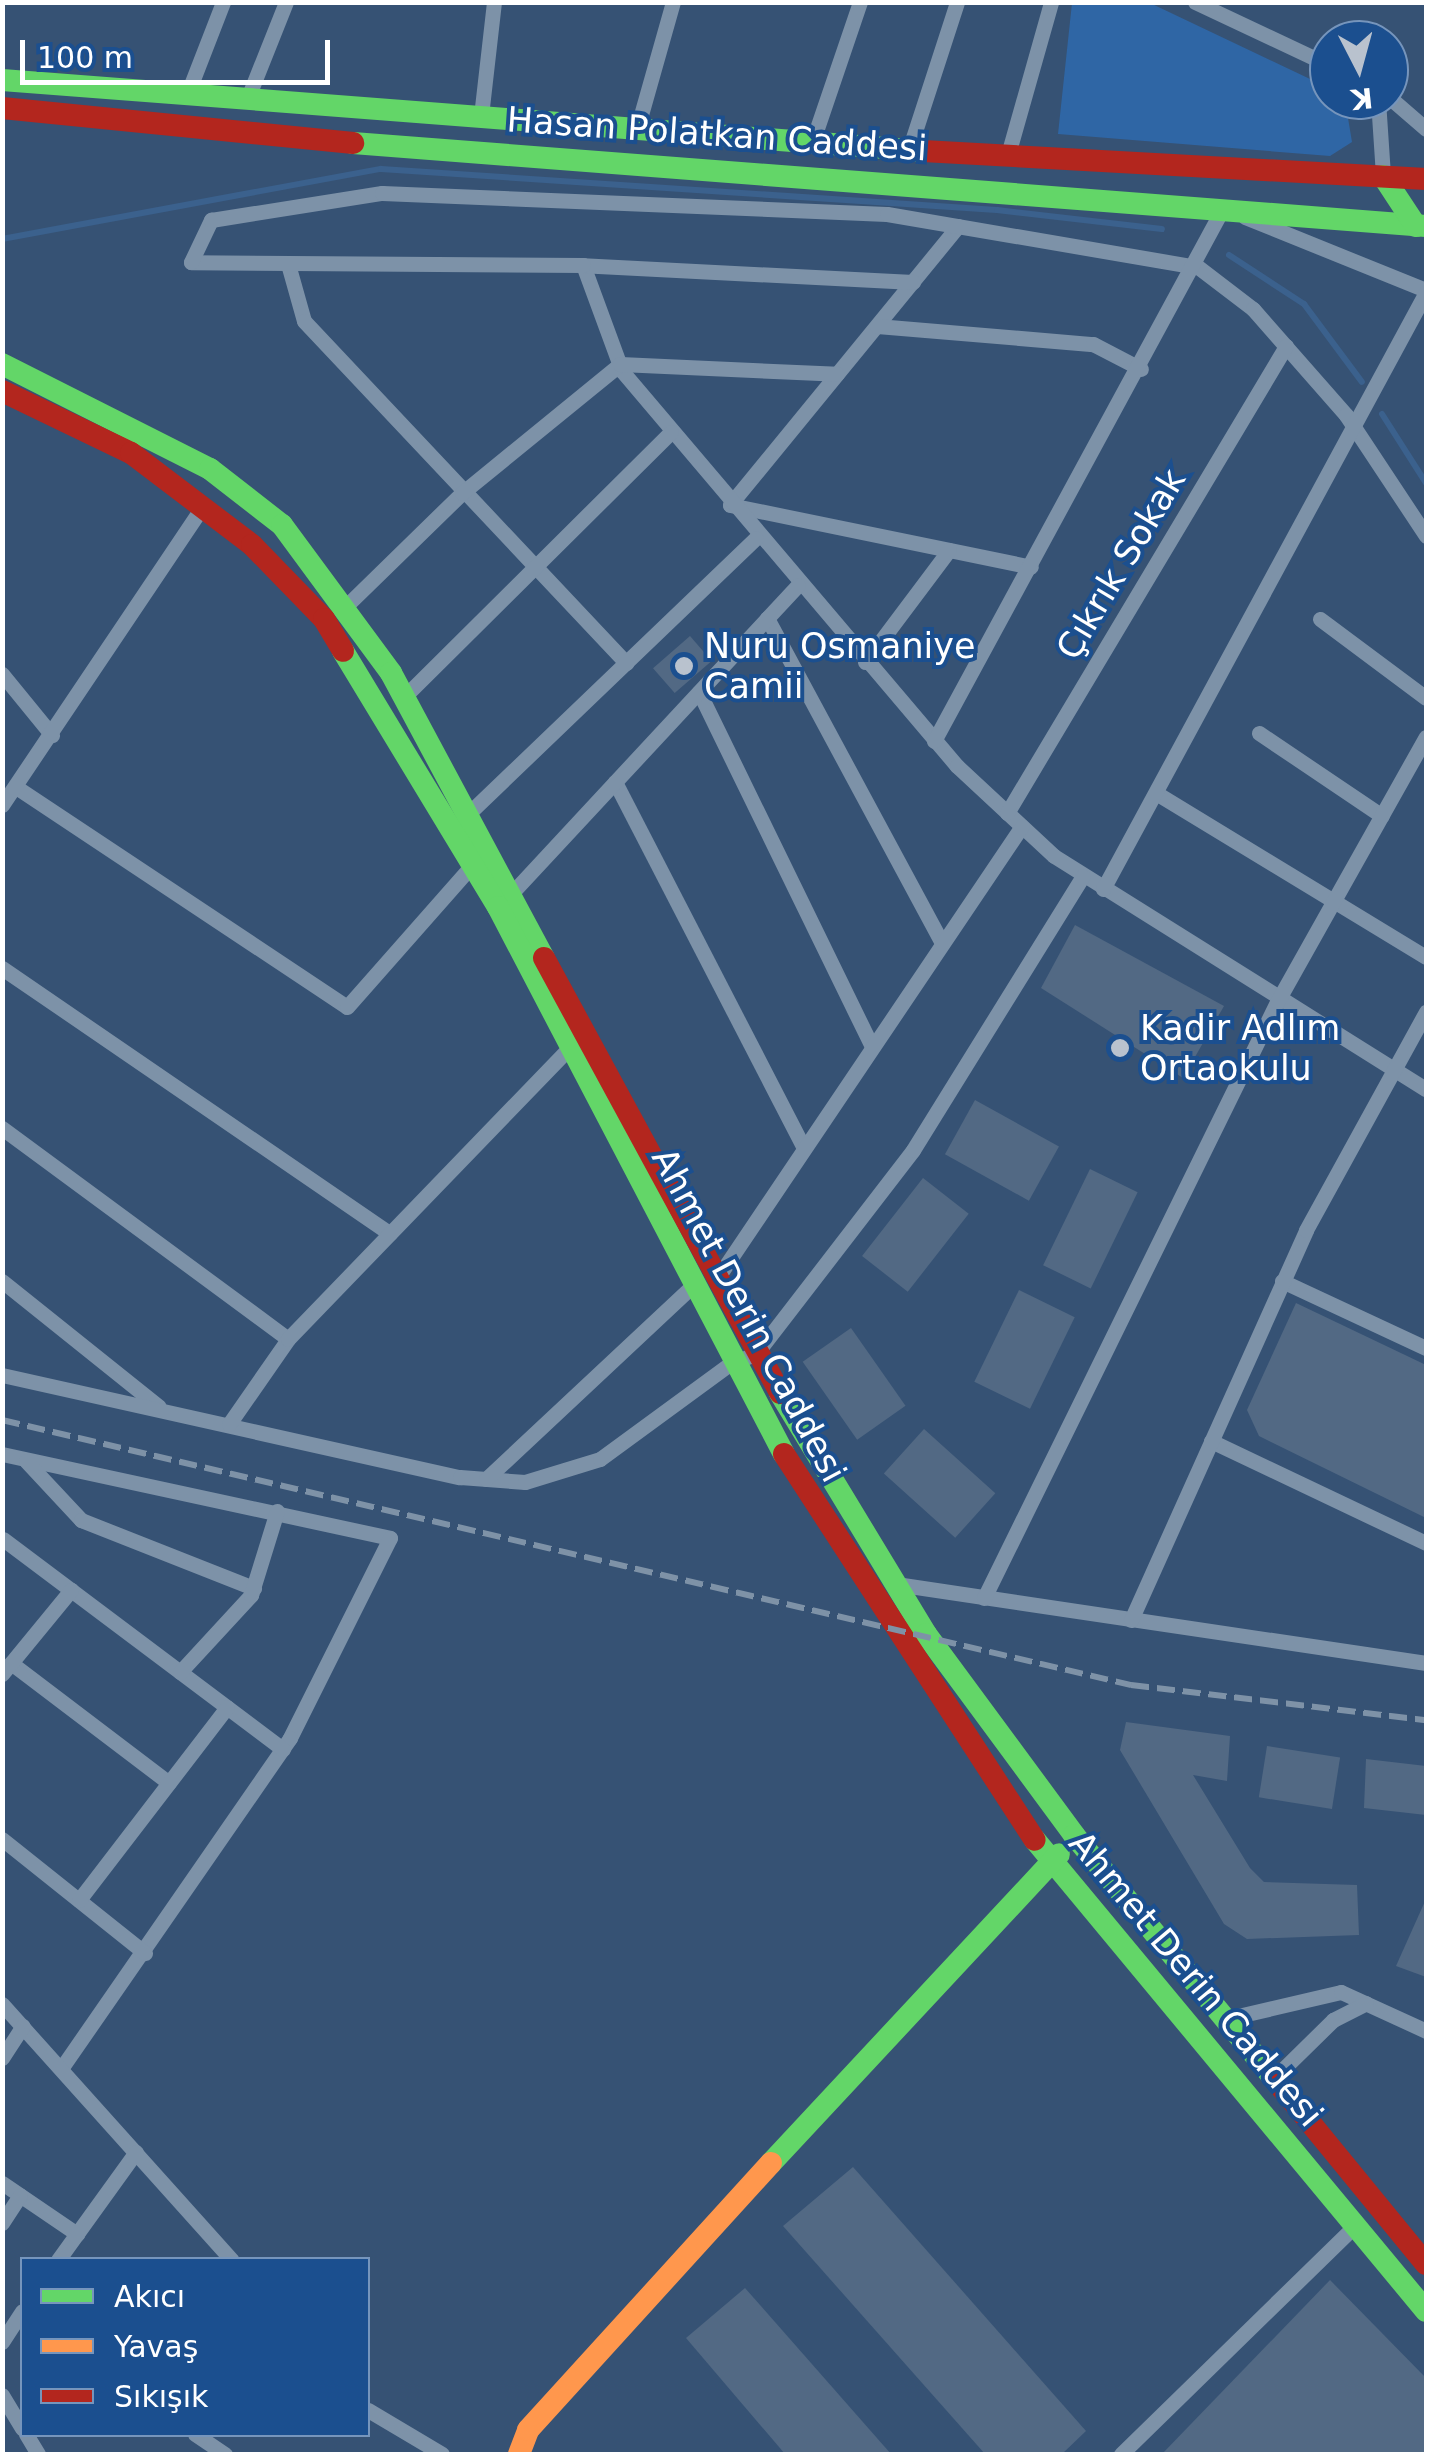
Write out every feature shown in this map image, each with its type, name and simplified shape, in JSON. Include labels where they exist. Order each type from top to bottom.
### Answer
[{"type":"main road","name":"Hasan Polatkan Caddesi","points":[[2,80],[1007,158],[1426,178]]},
{"type":"main road","name":"Hasan Polatkan Caddesi","points":[[2,108],[168,129],[1221,208],[1423,229]]},
{"type":"main road","points":[[1383,176],[1423,229]]},
{"type":"main road","name":"Ahmet Derin Caddesi","points":[[2,364],[210,469],[282,525],[404,696],[756,1354],[896,1584],[1074,1836],[1426,2264]]},
{"type":"main road","name":"Ahmet Derin Caddesi","points":[[5,399],[131,452],[202,507],[324,618],[472,865],[730,1363],[810,1504],[1051,1864],[1426,2310]]},
{"type":"main road","points":[[519,2454],[528,2430],[610,2337],[1074,1836]]},
{"type":"street","points":[[187,95],[223,2]]},
{"type":"street","points":[[247,100],[286,2]]},
{"type":"street","points":[[481,116],[494,2]]},
{"type":"street","points":[[637,130],[674,2]]},
{"type":"street","points":[[812,143],[860,2]]},
{"type":"street","points":[[909,150],[956,2]]},
{"type":"street","points":[[1007,158],[1051,2]]},
{"type":"street","points":[[1195,2],[1309,56]]},
{"type":"street","points":[[1379,120],[1383,176]]},
{"type":"street","points":[[913,282],[582,264],[190,262],[211,220],[382,193],[868,213],[1198,267],[1286,346],[1356,430],[1426,536]]},
{"type":"street","points":[[934,741],[1198,267],[1221,208],[1426,291],[1356,430],[1104,889]]},
{"type":"street","points":[[730,505],[958,226]]},
{"type":"street","points":[[288,264],[304,320],[626,664]]},
{"type":"street","points":[[582,264],[620,364],[671,432],[756,538],[934,741],[1007,813],[1084,876],[1277,1002],[1426,1089]]},
{"type":"street","points":[[877,326],[1094,344],[1141,369]]},
{"type":"street","name":"Çıkrık Sokak","points":[[1007,813],[1286,346]]},
{"type":"street","points":[[344,608],[462,493],[620,364],[837,374]]},
{"type":"street","points":[[404,696],[536,570],[671,432]]},
{"type":"street","points":[[730,505],[1031,567]]},
{"type":"street","points":[[2,806],[202,507]]},
{"type":"street","points":[[468,815],[756,538]]},
{"type":"street","points":[[866,662],[950,550]]},
{"type":"street","points":[[510,895],[798,585]]},
{"type":"street","points":[[767,618],[941,940]]},
{"type":"street","points":[[1320,619],[1426,698]]},
{"type":"street","points":[[2,674],[52,734]]},
{"type":"street","points":[[699,692],[871,1044]]},
{"type":"street","points":[[1260,733],[1382,816]]},
{"type":"street","points":[[984,1598],[1277,1002],[1424,746]]},
{"type":"street","points":[[616,782],[803,1146]]},
{"type":"street","points":[[16,787],[347,1007],[472,865]]},
{"type":"street","points":[[1156,793],[1336,897],[1426,958]]},
{"type":"street","points":[[716,1280],[941,940],[1022,826]]},
{"type":"street","points":[[2,1375],[486,1479],[538,1480],[600,1459],[730,1363],[756,1354],[913,1150],[1084,876]]},
{"type":"street","points":[[2,968],[390,1234]]},
{"type":"street","points":[[1131,1620],[1282,1282],[1426,1016]]},
{"type":"street","points":[[229,1424],[288,1340],[569,1048]]},
{"type":"street","points":[[2,1128],[288,1340]]},
{"type":"street","points":[[2,1281],[162,1410]]},
{"type":"street","points":[[1282,1282],[1426,1348]]},
{"type":"street","points":[[486,1479],[690,1287]]},
{"type":"street","points":[[1211,1441],[1426,1543]]},
{"type":"street","points":[[2,1454],[390,1538],[283,1749],[61,2069]]},
{"type":"street","points":[[26,1461],[81,1520],[254,1588]]},
{"type":"street","points":[[180,1672],[254,1588],[277,1511]]},
{"type":"street","points":[[3,1539],[283,1749]]},
{"type":"street","points":[[896,1584],[1426,1663]]},
{"type":"street","points":[[71,1590],[7,1669],[169,1783]]},
{"type":"street","points":[[79,1900],[227,1707]]},
{"type":"street","points":[[2,1840],[145,1952]]},
{"type":"street","points":[[1225,2019],[1342,1992],[1426,2031]]},
{"type":"street","points":[[1274,2078],[1334,2020],[1366,2003]]},
{"type":"street","points":[[2,2004],[229,2257]]},
{"type":"street","points":[[2,2058],[22,2026]]},
{"type":"street","points":[[60,2257],[136,2152]]},
{"type":"street","points":[[2,2183],[77,2234]]},
{"type":"street","points":[[2,2223],[20,2195]]},
{"type":"street","points":[[1120,2454],[1355,2226]]},
{"type":"street","points":[[2,2342],[20,2314]]},
{"type":"street","points":[[2,2395],[20,2424]]},
{"type":"street","points":[[370,2411],[442,2454]]},
{"type":"street","points":[[200,2437],[226,2454]]},
{"type":"shaded area","points":[[1072,3],[1150,3],[1309,79],[1309,120],[1348,120],[1352,142],[1330,156],[1058,134]]},
{"type":"building","name":"Nuru Osmaniye Camii","points":[[690,636],[712,661],[675,693],[653,668]]},
{"type":"building","points":[[1075,925],[1224,1006],[1183,1078],[1041,988]]},
{"type":"building","points":[[975,1100],[1059,1147],[1029,1201],[945,1154]]},
{"type":"building","points":[[1090,1169],[1138,1192],[1091,1288],[1043,1265]]},
{"type":"building","points":[[923,1178],[969,1214],[908,1292],[862,1256]]},
{"type":"building","points":[[1019,1290],[1075,1317],[1030,1409],[974,1382]]},
{"type":"building","points":[[1296,1303],[1426,1365],[1426,1518],[1259,1436],[1247,1410]]},
{"type":"building","points":[[851,1328],[905,1406],[857,1440],[803,1362]]},
{"type":"building","points":[[924,1429],[995,1493],[955,1538],[884,1474]]},
{"type":"building","points":[[1126,1722],[1230,1736],[1227,1781],[1193,1775],[1250,1868],[1264,1882],[1357,1885],[1359,1935],[1247,1939],[1224,1924],[1120,1750]]},
{"type":"building","points":[[1267,1746],[1340,1758],[1332,1809],[1259,1797]]},
{"type":"building","points":[[1366,1759],[1426,1766],[1426,1815],[1364,1808]]},
{"type":"building","points":[[1426,1899],[1426,1977],[1396,1966]]},
{"type":"building","points":[[853,2167],[1086,2431],[1062,2454],[985,2454],[783,2226]]},
{"type":"building","points":[[1330,2280],[1426,2378],[1426,2454],[1162,2454]]},
{"type":"building","points":[[745,2288],[891,2454],[785,2454],[686,2338]]},
{"type":"waterway","points":[[2,239],[381,169],[997,210],[1162,229]]},
{"type":"waterway","points":[[1229,255],[1304,304],[1362,382]]},
{"type":"waterway","points":[[1382,414],[1426,483]]},
{"type":"railway","points":[[2,1420],[1131,1685],[1426,1720]]},
{"type":"traffic: fast","points":[[2,80],[923,151]]},
{"type":"traffic: fast","points":[[353,143],[1426,226]]},
{"type":"traffic: fast","points":[[1383,176],[1416,226]]},
{"type":"traffic: fast","points":[[2,364],[210,469],[282,525],[391,673],[544,958]]},
{"type":"traffic: fast","points":[[343,651],[498,907],[784,1454]]},
{"type":"traffic: fast","points":[[780,1393],[926,1634],[1074,1835],[1272,2076]]},
{"type":"traffic: fast","points":[[1035,1840],[1426,2311]]},
{"type":"traffic: fast","points":[[771,2163],[1059,1854]]},
{"type":"traffic: slow","points":[[519,2454],[528,2430],[771,2163]]},
{"type":"traffic: jam","points":[[2,108],[353,143]]},
{"type":"traffic: jam","points":[[923,151],[1426,179]]},
{"type":"traffic: jam","points":[[2,391],[131,453],[252,545],[324,619],[343,651]]},
{"type":"traffic: jam","points":[[544,958],[780,1393]]},
{"type":"traffic: jam","points":[[784,1454],[1035,1840]]},
{"type":"traffic: jam","points":[[1272,2076],[1426,2264]]},
{"type":"place","name":"Nuru Osmaniye Camii","points":[[684,666]]},
{"type":"place","name":"Kadir Adlım Ortaokulu","points":[[1120,1048]]}]
